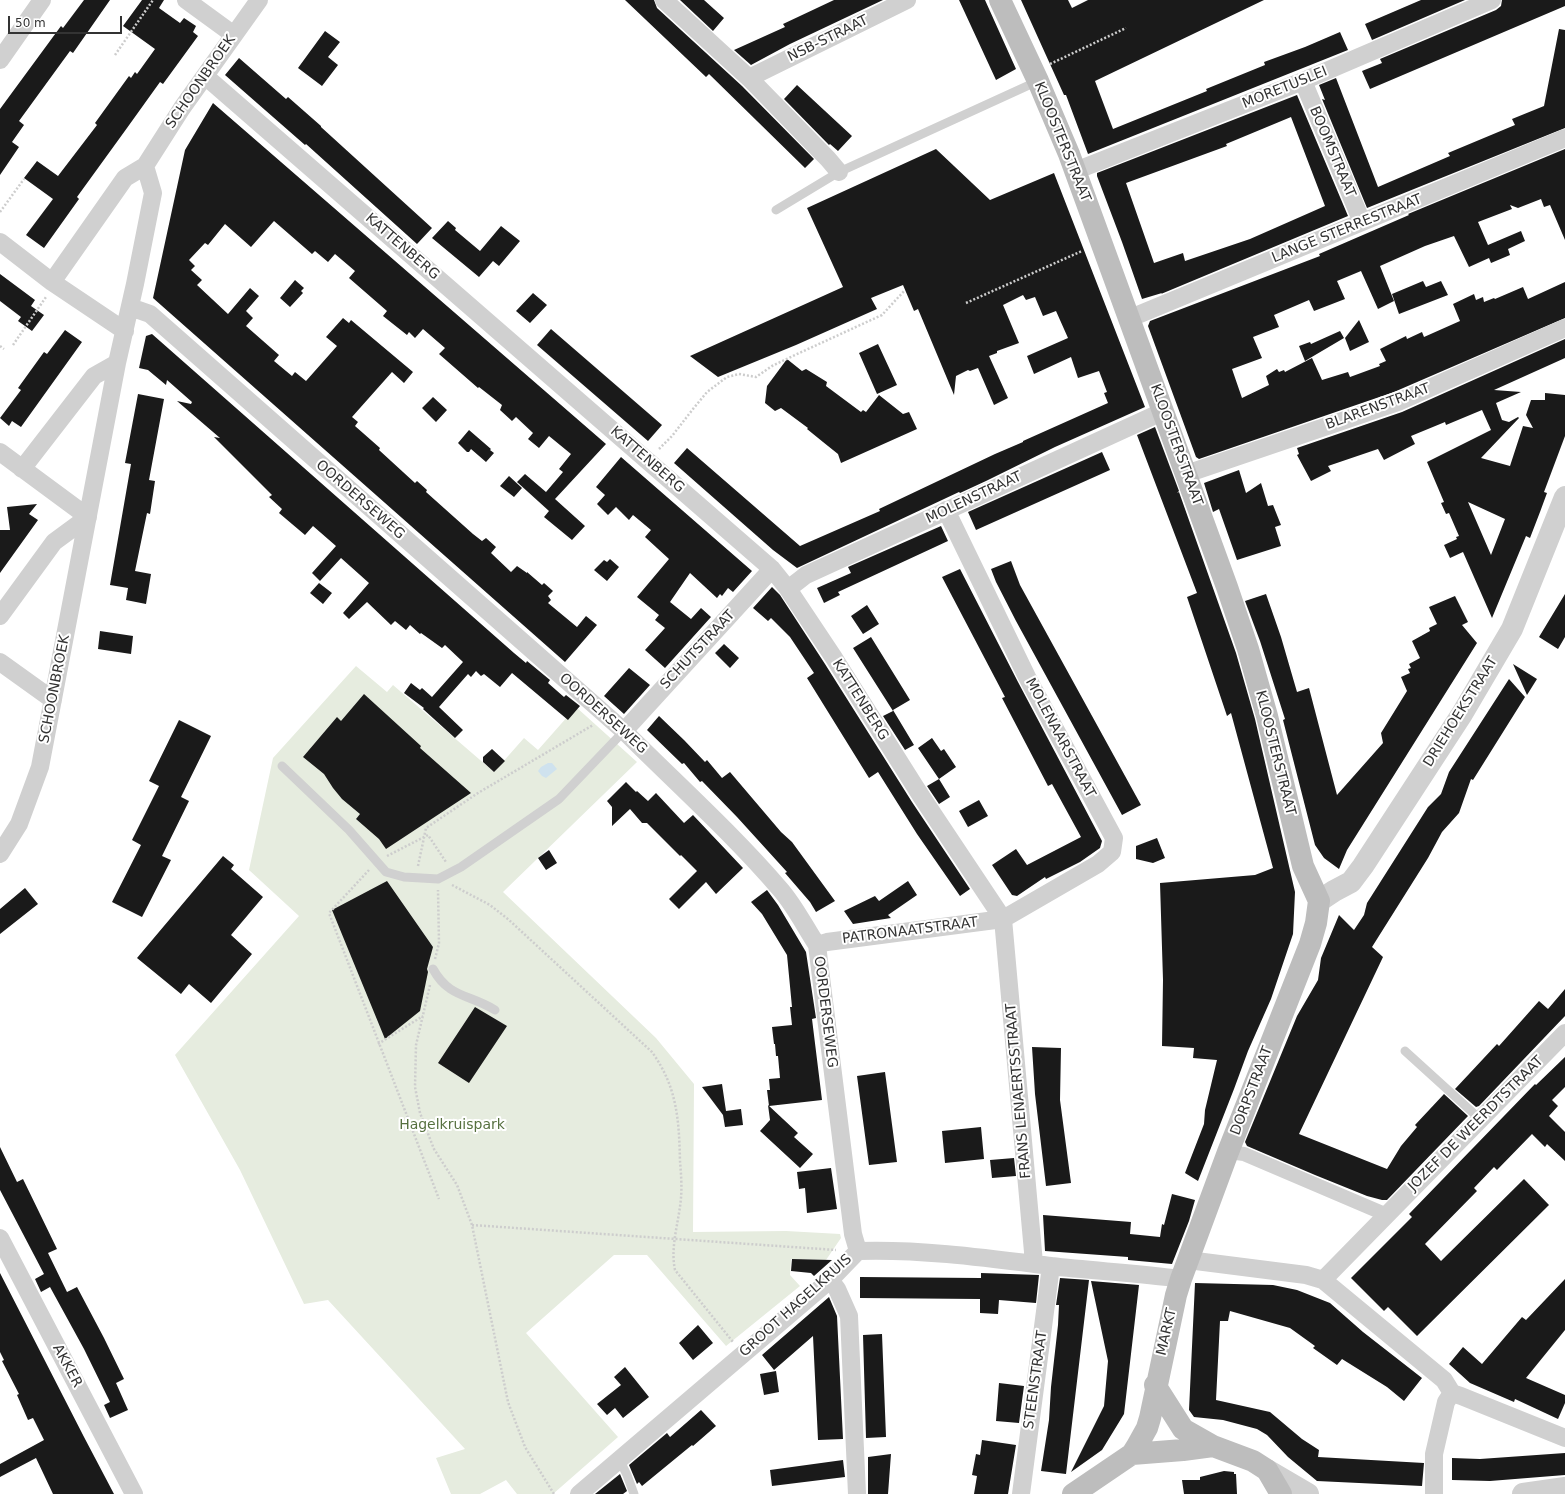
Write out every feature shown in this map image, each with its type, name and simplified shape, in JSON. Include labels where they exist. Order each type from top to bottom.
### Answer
[{"type":"main road","name":"KLOOSTERSTRAAT","points":[[1000,0],[1036,77],[1075,171],[1128,319],[1164,411],[1248,649],[1267,716],[1303,866],[1319,901]]},
{"type":"main road","name":"DORPSTRAAT","points":[[1184,1270],[1228,1152],[1310,944],[1316,923],[1319,901]]},
{"type":"main road","name":"MARKT","points":[[1073,1494],[1132,1454],[1147,1428],[1155,1385],[1176,1295],[1184,1270]]},
{"type":"main road","name":"MARKT","points":[[1155,1385],[1182,1429],[1213,1446],[1253,1461],[1267,1470],[1281,1494]]},
{"type":"main road","name":"MARKT","points":[[1132,1454],[1213,1446]]},
{"type":"street","points":[[186,0],[234,35]]},
{"type":"street","name":"SCHOONBROEK","points":[[52,282],[125,178],[145,166],[205,76],[259,0]]},
{"type":"street","points":[[664,0],[749,78],[839,172]]},
{"type":"street","name":"NSB-STRAAT","points":[[749,78],[907,0]]},
{"type":"street","name":"MORETUSLEI","points":[[1075,171],[1303,81],[1492,0]]},
{"type":"street","points":[[0,60],[38,2]]},
{"type":"street","name":"KATTENBERG","points":[[205,76],[772,569],[788,590],[838,665],[921,796],[1004,919]]},
{"type":"street","name":"BOOMSTRAAT","points":[[1303,81],[1362,222]]},
{"type":"street","name":"LANGE STERRESTRAAT","points":[[1128,319],[1565,138]]},
{"type":"street","name":"SCHOONBROEK","points":[[0,854],[19,824],[40,767],[117,363],[153,193],[145,166]]},
{"type":"street","points":[[0,242],[52,282],[125,331]]},
{"type":"street","name":"OORDERSEWEG","points":[[130,307],[150,314],[624,731],[694,798],[781,890],[817,945],[853,1234],[858,1251]]},
{"type":"street","name":"BLARENSTRAAT","points":[[1186,474],[1398,402],[1565,328]]},
{"type":"street","points":[[22,469],[94,376],[117,363]]},
{"type":"street","name":"MOLENSTRAAT","points":[[788,590],[806,575],[1164,411]]},
{"type":"street","points":[[0,452],[88,517],[54,542],[0,616]]},
{"type":"street","name":"DRIEHOEKSTRAAT","points":[[1319,901],[1351,882],[1462,714],[1512,629],[1560,524],[1565,497]]},
{"type":"street","name":"MOLENAARSTRAAT","points":[[946,510],[1028,677],[1114,838],[1112,852],[1098,864],[1004,919]]},
{"type":"street","name":"SCHUTSTRAAT","points":[[624,731],[772,569]]},
{"type":"street","points":[[0,662],[53,700]]},
{"type":"street","name":"PATRONAATSTRAAT","points":[[817,945],[827,942],[1004,919]]},
{"type":"street","name":"FRANS LENAERTSSTRAAT","points":[[1004,919],[1042,1265]]},
{"type":"street","name":"JOZEF DE WEERDTSTRAAT","points":[[1323,1280],[1565,1033]]},
{"type":"street","points":[[1228,1152],[1244,1154],[1387,1215]]},
{"type":"street","name":"AKKER","points":[[0,1238],[134,1494]]},
{"type":"street","name":"GROOT HAGELKRUIS","points":[[579,1494],[830,1280],[858,1251],[969,1256],[1042,1265],[1150,1275],[1184,1270],[1306,1275],[1323,1280]]},
{"type":"street","name":"STEENSTRAAT","points":[[1021,1494],[1042,1265]]},
{"type":"street","points":[[830,1280],[837,1289],[849,1316],[857,1494]]},
{"type":"street","points":[[1323,1280],[1448,1387],[1461,1396],[1565,1438]]},
{"type":"street","points":[[1434,1494],[1434,1454],[1448,1387]]},
{"type":"street","points":[[1267,1470],[1308,1494]]},
{"type":"street","points":[[1523,1494],[1565,1488]]},
{"type":"lane","points":[[776,210],[839,172],[1036,77]]},
{"type":"lane","points":[[282,766],[349,830],[386,872],[404,877],[438,879],[493,845],[559,799],[624,731]]},
{"type":"lane","points":[[433,969],[443,984],[450,989],[495,1010]]},
{"type":"lane","points":[[1405,1051],[1481,1120]]},
{"type":"lane","points":[[619,1459],[634,1494]]},
{"type":"path","points":[[115,55],[153,0]]},
{"type":"path","points":[[1036,77],[1126,28]]},
{"type":"path","points":[[0,212],[24,179]]},
{"type":"path","points":[[966,303],[1082,251]]},
{"type":"path","points":[[14,345],[46,297],[52,282]]},
{"type":"path","points":[[647,460],[672,436],[707,392],[727,377],[739,374],[756,377],[772,366],[882,315],[905,290]]},
{"type":"path","points":[[0,346],[4,349]]},
{"type":"path","points":[[416,878],[426,828],[458,806],[608,717]]},
{"type":"path","points":[[439,1199],[378,1044],[329,913],[377,861],[424,836],[428,835],[452,871]]},
{"type":"path","points":[[554,1494],[525,1447],[508,1402],[472,1224],[457,1185],[434,1149],[420,1113],[415,1087],[416,1045],[439,943],[438,879],[490,905],[510,920],[652,1052],[662,1066],[676,1102],[680,1136],[681,1196],[673,1262],[675,1270],[743,1353]]},
{"type":"path","points":[[378,1044],[423,1016]]},
{"type":"path","points":[[472,1224],[675,1240],[858,1251]]},
{"type":"green space","name":"Hagelkruispark","points":[[356,666],[387,692],[393,685],[494,772],[524,738],[538,750],[576,707],[637,762],[503,892],[656,1038],[694,1084],[693,1232],[786,1231],[840,1234],[841,1238],[826,1260],[791,1259],[790,1275],[800,1286],[726,1346],[647,1255],[614,1255],[526,1333],[618,1437],[553,1494],[517,1494],[506,1480],[480,1494],[451,1494],[436,1458],[465,1449],[328,1300],[304,1304],[240,1170],[175,1055],[299,916],[249,870],[273,758]]},
{"type":"water","points":[[548,763],[552,763],[557,769],[546,778],[538,771],[541,767]]},
{"type":"building","points":[[84,0],[110,0],[73,53],[70,51],[19,121],[24,125],[12,142],[19,147],[0,175],[0,109],[61,26],[63,28]]},
{"type":"building","points":[[142,0],[164,0],[159,8],[180,23],[184,18],[196,26],[193,32],[198,36],[163,84],[160,82],[77,197],[79,199],[44,248],[26,235],[53,199],[24,178],[37,161],[58,176],[97,125],[95,123],[129,76],[131,78],[135,72],[137,74],[155,49],[123,26]]},
{"type":"building","points":[[625,0],[654,0],[657,8],[742,86],[814,159],[805,168],[709,74],[706,77]]},
{"type":"building","points":[[680,0],[704,0],[724,18],[713,31]]},
{"type":"building","points":[[834,0],[883,0],[790,44],[751,65],[734,50],[785,27],[783,24]]},
{"type":"building","points":[[959,0],[985,0],[1016,69],[996,80]]},
{"type":"building","points":[[1021,0],[1068,0],[1072,8],[1088,0],[1264,0],[1095,81],[1113,129],[1207,91],[1206,89],[1265,65],[1264,62],[1340,32],[1348,50],[1088,154],[1066,95],[1064,95]]},
{"type":"building","points":[[1421,0],[1465,0],[1372,40],[1365,24]]},
{"type":"building","points":[[1502,0],[1565,0],[1565,6],[1370,89],[1362,71],[1382,63],[1380,59],[1496,10],[1501,6]]},
{"type":"building","points":[[1559,29],[1565,30],[1565,128],[1367,208],[1322,99],[1325,100],[1319,85],[1336,78],[1378,187],[1450,156],[1448,153],[1515,125],[1512,119],[1544,106]]},
{"type":"building","points":[[325,31],[340,42],[328,57],[338,65],[322,86],[298,68]]},
{"type":"building","points":[[239,58],[286,99],[288,97],[321,126],[432,228],[417,244],[306,144],[305,145],[225,75]]},
{"type":"building","points":[[797,85],[852,136],[838,151],[830,144],[829,145],[784,99]]},
{"type":"building","points":[[1297,95],[1348,216],[1161,294],[1162,293],[1142,299],[1097,173]],"holes":[[[1291,117],[1325,206],[1250,239],[1185,261],[1183,253],[1154,263],[1126,183],[1227,146],[1226,144]]]},
{"type":"building","points":[[213,103],[606,444],[555,499],[585,526],[572,540],[544,517],[549,511],[517,482],[525,474],[546,492],[563,472],[559,469],[571,454],[549,436],[539,448],[528,439],[533,433],[516,417],[512,421],[500,410],[502,405],[479,387],[478,388],[439,354],[445,348],[423,329],[415,338],[409,332],[407,335],[383,316],[387,311],[349,278],[355,271],[335,254],[328,262],[315,251],[312,254],[274,221],[251,247],[225,224],[208,245],[205,243],[189,260],[195,266],[191,270],[202,280],[197,285],[228,314],[250,288],[259,296],[246,311],[253,318],[246,326],[279,355],[274,361],[292,376],[295,372],[306,381],[337,346],[326,337],[343,318],[349,323],[351,320],[413,372],[404,383],[392,372],[352,417],[358,422],[355,426],[380,448],[379,450],[415,483],[417,481],[427,490],[426,492],[473,534],[482,541],[486,538],[496,547],[491,553],[511,572],[517,566],[527,572],[542,585],[544,583],[553,591],[548,596],[551,600],[548,603],[577,627],[586,616],[597,625],[565,662],[153,298],[185,150]]},
{"type":"building","points":[[936,149],[990,200],[1054,173],[1145,407],[1055,447],[986,481],[960,493],[959,492],[797,568],[773,550],[674,463],[687,448],[800,546],[880,511],[879,509],[995,454],[1108,403],[1104,393],[1107,392],[1099,371],[1078,378],[1071,357],[1034,374],[1027,356],[1068,338],[1056,311],[1043,316],[1035,297],[1026,300],[1023,295],[1003,305],[1019,343],[997,351],[997,353],[989,356],[1008,398],[994,405],[978,368],[970,371],[968,370],[956,376],[954,395],[918,309],[914,311],[903,285],[871,298],[877,309],[796,345],[718,377],[690,356],[843,287],[807,208]]},
{"type":"building","points":[[1565,149],[1565,240],[1550,205],[1544,207],[1541,199],[1518,208],[1510,205],[1512,209],[1478,222],[1488,245],[1521,231],[1525,241],[1508,249],[1510,255],[1491,263],[1489,258],[1469,267],[1454,236],[1425,246],[1380,266],[1394,301],[1378,309],[1361,271],[1337,281],[1345,299],[1314,311],[1309,300],[1274,315],[1279,327],[1253,337],[1262,358],[1232,369],[1242,398],[1269,385],[1266,376],[1277,369],[1279,372],[1284,370],[1285,372],[1312,358],[1322,380],[1348,372],[1350,377],[1380,366],[1379,364],[1386,361],[1380,349],[1406,336],[1407,339],[1422,332],[1424,337],[1460,321],[1453,304],[1474,294],[1476,300],[1483,297],[1484,302],[1523,287],[1528,299],[1565,282],[1565,318],[1394,392],[1199,459],[1196,457],[1148,326],[1150,321],[1320,256],[1319,254],[1409,215],[1408,214]]},
{"type":"building","points":[[448,221],[456,228],[455,230],[480,251],[501,226],[520,241],[499,266],[493,261],[479,277],[432,238]]},
{"type":"building","points":[[0,274],[35,300],[31,306],[44,315],[32,331],[18,321],[21,317],[0,301]]},
{"type":"building","points":[[295,280],[304,288],[301,291],[303,293],[290,307],[280,298]]},
{"type":"building","points":[[1423,281],[1426,287],[1441,281],[1448,295],[1399,314],[1392,294]]},
{"type":"building","points":[[533,293],[547,305],[530,323],[516,311]]},
{"type":"building","points":[[1359,320],[1369,342],[1350,351],[1345,338]]},
{"type":"building","points":[[551,329],[662,425],[648,441],[537,345]]},
{"type":"building","points":[[65,330],[82,342],[21,427],[12,421],[9,426],[0,418],[21,390],[18,388],[44,352],[47,354]]},
{"type":"building","points":[[1340,331],[1344,338],[1305,361],[1299,346],[1310,342],[1311,344]]},
{"type":"building","points":[[152,334],[514,653],[526,663],[527,661],[550,680],[548,683],[564,697],[566,695],[580,706],[568,720],[512,673],[500,687],[484,674],[481,676],[476,671],[471,677],[468,674],[439,707],[463,730],[455,738],[423,709],[424,708],[404,693],[411,683],[420,690],[422,688],[432,697],[463,662],[445,645],[442,648],[421,633],[420,634],[410,625],[406,630],[395,621],[391,625],[367,602],[349,619],[343,613],[369,583],[341,558],[320,581],[312,573],[336,546],[313,526],[305,535],[279,513],[282,509],[269,497],[272,495],[214,437],[220,438],[177,401],[191,404],[192,402],[167,380],[166,385],[148,370],[139,368],[146,336]]},
{"type":"building","points":[[1565,339],[1565,358],[1494,390],[1521,392],[1496,403],[1502,420],[1509,422],[1518,417],[1519,418],[1481,458],[1510,466],[1523,426],[1533,428],[1526,415],[1531,400],[1545,400],[1545,393],[1565,395],[1565,436],[1544,492],[1547,493],[1530,538],[1526,536],[1492,618],[1463,552],[1450,558],[1444,545],[1457,539],[1456,537],[1459,536],[1449,513],[1446,514],[1441,503],[1444,502],[1427,462],[1491,430],[1482,410],[1446,425],[1445,422],[1411,436],[1415,444],[1384,460],[1378,449],[1328,466],[1331,471],[1311,481],[1297,455],[1299,454],[1297,448],[1402,412]],"holes":[[[1468,502],[1505,519],[1491,555]]]},
{"type":"building","points":[[878,344],[897,385],[877,394],[859,353]]},
{"type":"building","points":[[787,359],[802,371],[806,369],[827,382],[826,386],[861,412],[863,410],[866,412],[879,395],[903,414],[909,412],[917,429],[841,463],[838,454],[807,429],[808,428],[781,408],[775,411],[765,403],[767,386]]},
{"type":"building","points":[[138,394],[164,399],[149,480],[155,481],[150,514],[147,513],[135,571],[151,574],[146,604],[126,600],[128,588],[110,585],[131,464],[125,463]]},
{"type":"building","points":[[433,397],[447,410],[436,422],[422,408]]},
{"type":"building","points":[[1155,427],[1179,491],[1177,493],[1179,492],[1236,653],[1255,719],[1295,892],[1293,934],[1271,999],[1248,1051],[1198,1181],[1185,1173],[1204,1124],[1205,1110],[1217,1060],[1193,1058],[1194,1048],[1162,1046],[1163,980],[1160,883],[1255,875],[1273,868],[1231,713],[1227,716],[1187,597],[1197,593],[1137,435]]},
{"type":"building","points":[[469,430],[494,453],[486,462],[471,449],[467,452],[458,443]]},
{"type":"building","points":[[1102,452],[1110,470],[976,530],[968,512]]},
{"type":"building","points":[[621,457],[752,571],[733,592],[728,588],[722,596],[720,594],[717,598],[690,573],[670,602],[691,619],[701,608],[711,617],[665,668],[645,650],[665,628],[655,620],[659,615],[637,597],[669,559],[645,537],[651,530],[633,515],[629,520],[616,507],[608,515],[597,504],[605,495],[596,487]]},
{"type":"building","points":[[1239,470],[1246,493],[1261,483],[1268,506],[1273,505],[1281,525],[1275,527],[1281,546],[1237,560],[1219,509],[1213,512],[1204,483]]},
{"type":"building","points":[[509,476],[522,488],[514,497],[500,486]]},
{"type":"building","points":[[37,504],[29,514],[38,520],[0,573],[0,530],[10,530],[7,507]]},
{"type":"building","points":[[941,526],[948,541],[838,592],[840,595],[824,603],[817,588],[851,573],[848,567]]},
{"type":"building","points":[[610,559],[619,567],[607,581],[594,570],[604,560],[607,562]]},
{"type":"building","points":[[1011,561],[1020,585],[1141,805],[1122,815],[996,582],[991,569]]},
{"type":"building","points":[[960,569],[1102,841],[1100,848],[1080,862],[1046,879],[1045,877],[1017,896],[1012,895],[992,865],[1016,849],[1027,865],[1081,837],[1052,784],[1048,786],[1002,698],[1005,697],[942,577]]},
{"type":"building","points":[[319,583],[332,593],[323,604],[310,593]]},
{"type":"building","points":[[772,587],[780,595],[912,802],[970,889],[960,896],[917,834],[878,772],[869,778],[807,678],[814,673],[790,637],[771,618],[768,621],[753,608]]},
{"type":"building","points":[[1266,594],[1281,637],[1297,692],[1309,688],[1337,795],[1383,743],[1381,733],[1407,691],[1401,677],[1410,673],[1408,669],[1411,668],[1409,664],[1420,658],[1412,641],[1430,631],[1429,628],[1437,624],[1429,607],[1455,596],[1468,622],[1462,625],[1477,643],[1347,850],[1339,869],[1324,858],[1315,845],[1283,720],[1285,719],[1260,641],[1245,601]]},
{"type":"building","points":[[1565,594],[1565,637],[1558,649],[1539,637]]},
{"type":"building","points":[[867,605],[879,624],[863,634],[851,616]]},
{"type":"building","points":[[100,631],[133,636],[131,654],[98,649]]},
{"type":"building","points":[[871,637],[910,700],[893,710],[914,745],[905,750],[883,716],[893,711],[853,648]]},
{"type":"building","points":[[724,644],[739,658],[730,668],[715,653]]},
{"type":"building","points":[[1513,664],[1537,679],[1527,695]]},
{"type":"building","points":[[629,668],[650,685],[624,714],[604,696]]},
{"type":"building","points":[[1509,679],[1525,697],[1473,780],[1471,779],[1459,813],[1442,832],[1428,858],[1372,947],[1383,957],[1299,1134],[1387,1169],[1401,1146],[1417,1127],[1415,1125],[1444,1094],[1468,1116],[1387,1200],[1382,1200],[1367,1196],[1315,1175],[1247,1146],[1245,1142],[1297,1016],[1318,980],[1321,958],[1339,915],[1354,930],[1364,915],[1367,903],[1428,807],[1441,794],[1449,772]]},
{"type":"building","points":[[364,694],[421,746],[420,748],[471,793],[386,849],[379,839],[356,819],[360,814],[342,799],[324,774],[303,757],[337,717],[341,721]]},
{"type":"building","points":[[659,716],[705,762],[707,760],[722,778],[730,772],[781,832],[792,842],[835,901],[816,912],[810,902],[785,873],[787,872],[737,817],[702,781],[700,782],[684,763],[682,764],[647,730]]},
{"type":"building","points":[[179,720],[211,736],[181,797],[189,801],[162,856],[171,860],[142,917],[112,902],[141,845],[132,840],[159,786],[149,781]]},
{"type":"building","points":[[932,738],[941,751],[944,749],[956,767],[939,779],[918,748]]},
{"type":"building","points":[[492,749],[505,761],[494,772],[483,762],[483,757]]},
{"type":"building","points":[[939,779],[950,797],[939,804],[927,786]]},
{"type":"building","points":[[626,782],[648,801],[656,793],[684,823],[693,815],[743,868],[716,894],[706,882],[679,909],[669,899],[697,871],[647,823],[642,823],[630,809],[612,826],[612,807],[607,801]]},
{"type":"building","points":[[979,800],[988,816],[968,827],[959,811]]},
{"type":"building","points":[[1157,838],[1165,858],[1153,863],[1136,859],[1136,846]]},
{"type":"building","points":[[549,850],[557,863],[546,870],[538,858]]},
{"type":"building","points":[[223,856],[234,865],[231,869],[263,897],[231,935],[252,954],[211,1003],[189,984],[181,994],[137,958]]},
{"type":"building","points":[[387,881],[433,947],[427,969],[428,972],[420,1011],[385,1039],[332,910]]},
{"type":"building","points":[[908,881],[917,895],[888,915],[891,918],[853,924],[844,911],[875,896],[879,901]]},
{"type":"building","points":[[25,888],[38,904],[0,934],[0,909]]},
{"type":"building","points":[[767,890],[778,905],[806,952],[816,1018],[812,1019],[822,1100],[769,1106],[767,1090],[770,1090],[769,1079],[780,1078],[778,1056],[776,1056],[772,1027],[792,1025],[790,1007],[792,1007],[787,955],[762,914],[751,902]]},
{"type":"building","points":[[1565,989],[1565,1016],[1479,1106],[1476,1107],[1455,1089],[1497,1044],[1499,1046],[1539,1001],[1548,1009]]},
{"type":"building","points":[[475,1007],[507,1026],[469,1083],[438,1063]]},
{"type":"building","points":[[1032,1047],[1061,1048],[1060,1100],[1071,1183],[1046,1186],[1035,1094]]},
{"type":"building","points":[[1565,1057],[1565,1087],[1552,1100],[1558,1106],[1549,1116],[1565,1132],[1565,1161],[1547,1144],[1545,1147],[1532,1134],[1497,1170],[1494,1167],[1474,1188],[1477,1191],[1425,1244],[1441,1261],[1524,1179],[1549,1205],[1417,1336],[1388,1307],[1384,1311],[1351,1278],[1412,1217],[1409,1214],[1535,1084],[1536,1085]]},
{"type":"building","points":[[885,1072],[897,1162],[869,1165],[857,1076]]},
{"type":"building","points":[[722,1084],[726,1111],[741,1109],[743,1125],[725,1127],[723,1115],[702,1087]]},
{"type":"building","points":[[768,1105],[798,1133],[794,1137],[813,1154],[800,1168],[760,1131],[770,1120]]},
{"type":"building","points":[[981,1127],[984,1159],[945,1163],[942,1131]]},
{"type":"building","points":[[0,1147],[17,1182],[23,1179],[57,1249],[48,1253],[67,1292],[77,1287],[124,1379],[116,1383],[128,1410],[110,1418],[104,1405],[110,1402],[84,1349],[50,1287],[41,1292],[35,1279],[44,1274],[0,1190]]},
{"type":"building","points":[[1014,1158],[1016,1176],[992,1178],[990,1160]]},
{"type":"building","points":[[831,1168],[837,1209],[807,1213],[805,1188],[799,1189],[797,1172]]},
{"type":"building","points":[[1172,1194],[1195,1200],[1189,1221],[1172,1264],[1128,1260],[1128,1257],[1045,1251],[1043,1215],[1131,1222],[1130,1234],[1160,1237],[1162,1224],[1164,1225]]},
{"type":"building","points":[[792,1259],[832,1260],[814,1276],[811,1273],[791,1271]]},
{"type":"building","points":[[0,1273],[114,1494],[53,1494],[36,1458],[0,1477],[0,1464],[44,1440],[33,1418],[28,1420],[17,1395],[19,1394],[2,1361],[4,1360],[0,1352]]},
{"type":"building","points":[[981,1273],[1039,1275],[1036,1303],[999,1300],[998,1314],[980,1313],[980,1299],[860,1298],[860,1277],[981,1278]]},
{"type":"building","points":[[1060,1278],[1089,1280],[1066,1474],[1041,1471],[1049,1420],[1058,1325],[1059,1305],[1056,1305]]},
{"type":"building","points":[[1565,1279],[1565,1330],[1526,1378],[1565,1395],[1565,1403],[1558,1419],[1515,1399],[1514,1402],[1470,1383],[1449,1364],[1463,1347],[1482,1364],[1522,1317],[1526,1320]]},
{"type":"building","points":[[1091,1281],[1139,1285],[1124,1414],[1102,1450],[1071,1472],[1104,1406],[1108,1361]]},
{"type":"building","points":[[1195,1283],[1273,1285],[1297,1290],[1330,1303],[1363,1332],[1422,1378],[1404,1401],[1387,1387],[1342,1359],[1337,1365],[1313,1348],[1315,1346],[1290,1328],[1230,1311],[1228,1321],[1220,1321],[1216,1400],[1270,1412],[1302,1439],[1319,1450],[1318,1457],[1424,1463],[1422,1486],[1317,1481],[1288,1457],[1267,1435],[1257,1429],[1223,1420],[1194,1417],[1189,1410]]},
{"type":"building","points":[[829,1297],[837,1316],[843,1439],[818,1440],[813,1336],[774,1370],[762,1355]]},
{"type":"building","points":[[698,1325],[713,1343],[693,1360],[679,1343]]},
{"type":"building","points":[[882,1334],[886,1437],[866,1438],[863,1335]]},
{"type":"building","points":[[625,1367],[649,1397],[623,1418],[615,1408],[607,1415],[597,1404],[621,1385],[614,1377]]},
{"type":"building","points":[[776,1371],[779,1392],[764,1395],[760,1374]]},
{"type":"building","points":[[999,1383],[1024,1386],[1019,1423],[996,1421]]},
{"type":"building","points":[[701,1410],[716,1426],[642,1486],[639,1482],[637,1484],[629,1465],[667,1433],[670,1437]]},
{"type":"building","points":[[982,1440],[1016,1445],[1008,1494],[974,1494],[977,1476],[972,1475],[976,1454],[980,1455]]},
{"type":"building","points":[[1565,1453],[1565,1475],[1490,1481],[1452,1480],[1452,1458],[1480,1459]]},
{"type":"building","points":[[891,1454],[888,1494],[868,1494],[868,1457]]},
{"type":"building","points":[[843,1460],[845,1477],[772,1486],[770,1470]]},
{"type":"building","points":[[1224,1471],[1234,1472],[1234,1474],[1236,1474],[1237,1494],[1184,1494],[1182,1480],[1200,1480],[1200,1477]]},
{"type":"building","points":[[620,1474],[627,1491],[623,1494],[595,1494]]}]
